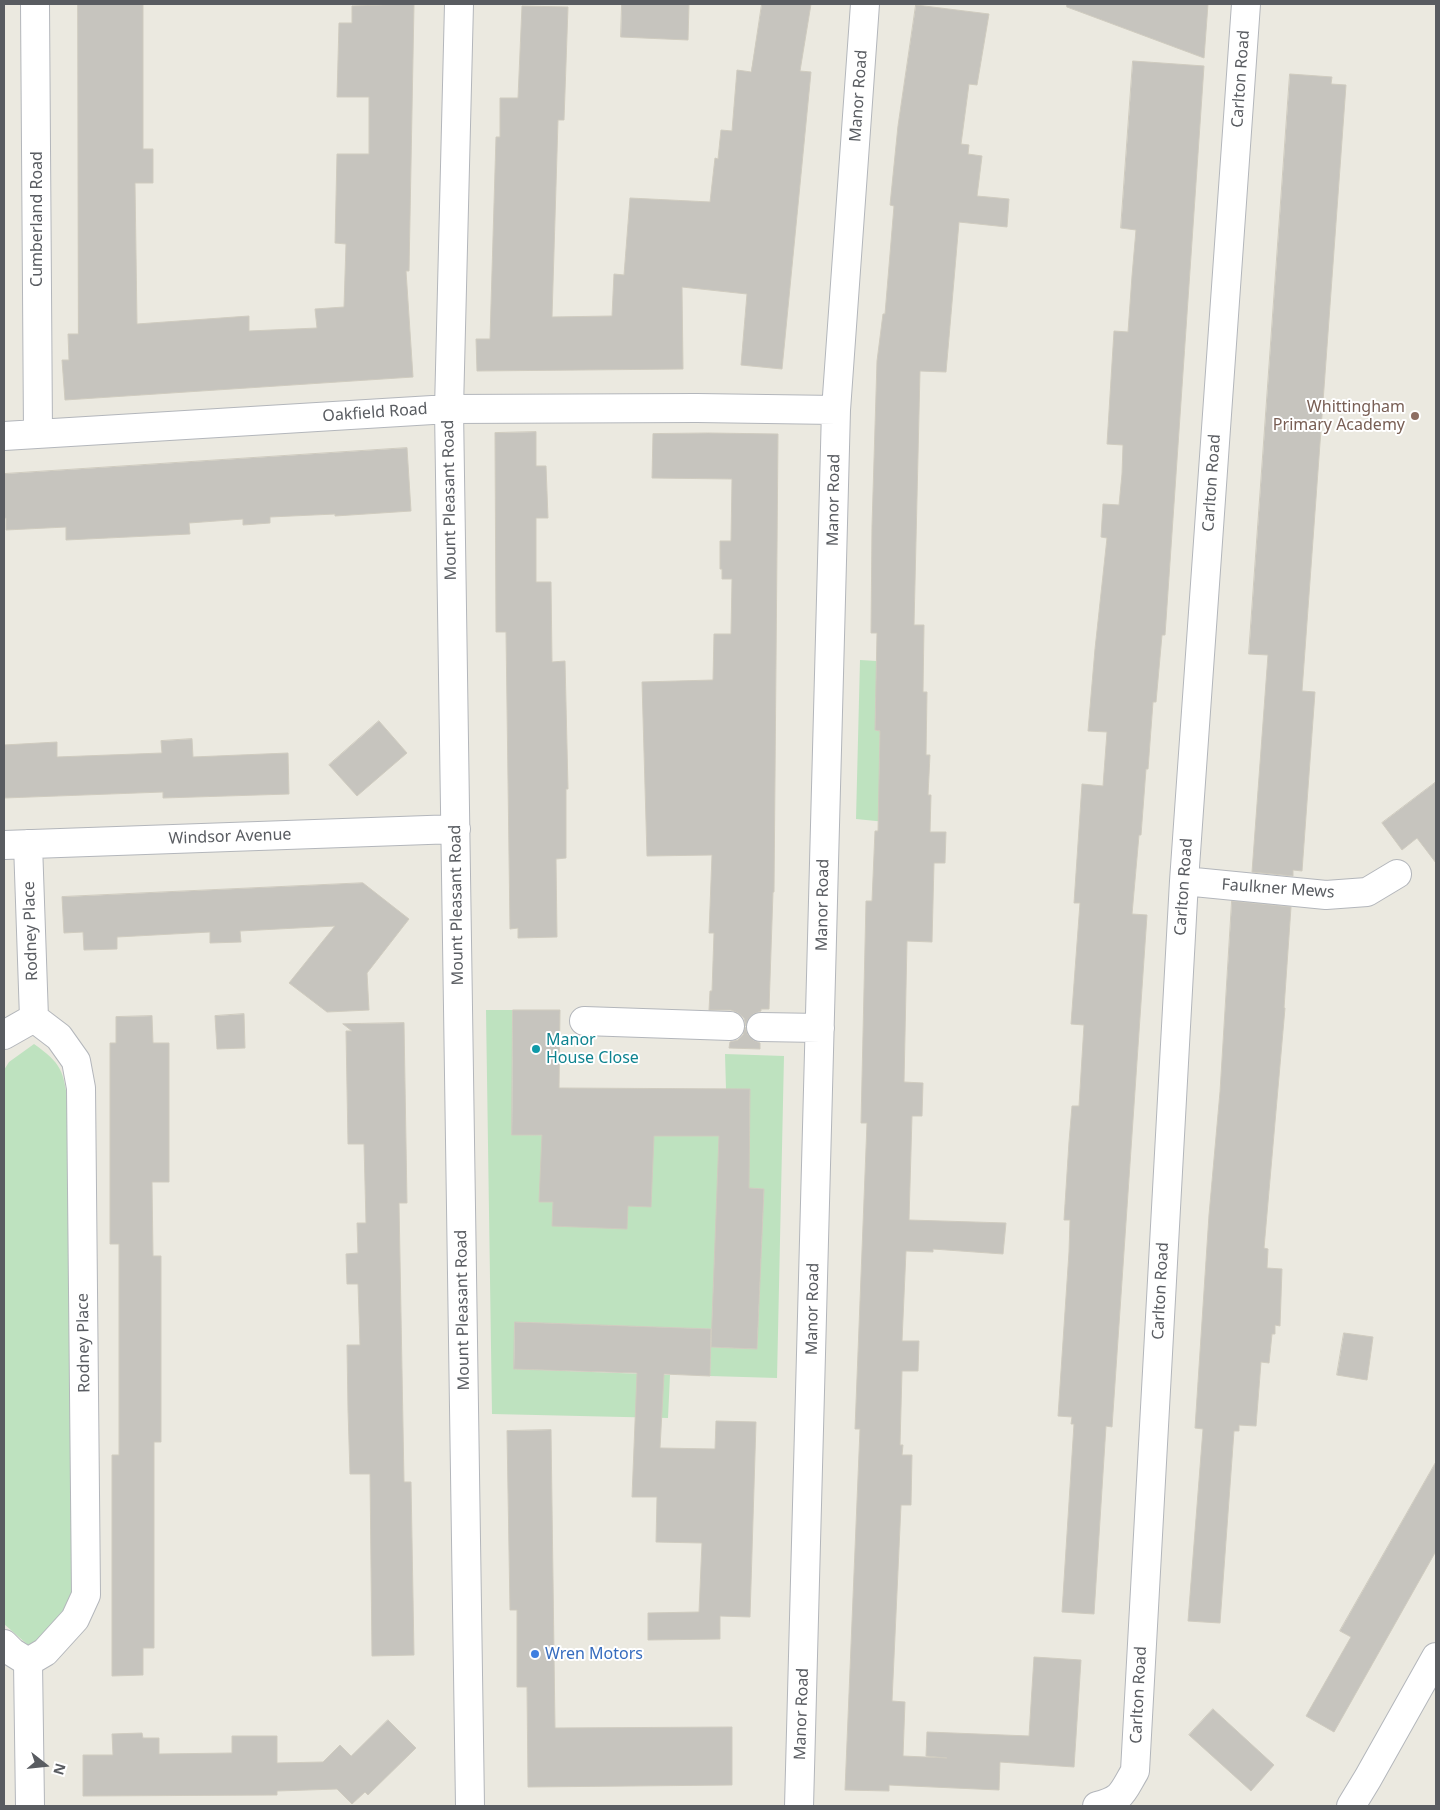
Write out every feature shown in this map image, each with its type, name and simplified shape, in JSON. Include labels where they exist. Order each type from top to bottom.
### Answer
[{"type":"street","name":"Cumberland Road","points":[[35,4],[38,434]]},
{"type":"street","name":"Mount Pleasant Road","points":[[460,4],[448,409],[470,1806]]},
{"type":"street","name":"Manor Road","points":[[799,1806],[836,410],[865,4]]},
{"type":"street","name":"Carlton Road","points":[[1097,1806],[1113,1802],[1122,1794],[1135,1770],[1184,881],[1246,4]]},
{"type":"street","name":"Oakfield Road","points":[[4,436],[448,409],[697,408],[836,410]]},
{"type":"street","name":"Windsor Avenue","points":[[16,844],[456,830]]},
{"type":"street","name":"Rodney Place","points":[[16,844],[34,1018],[59,1037],[76,1061],[81,1088],[86,1595],[75,1619],[45,1652],[28,1662]]},
{"type":"street","name":"Faulkner Mews","points":[[1184,881],[1326,895],[1367,892],[1397,874]]},
{"type":"street","points":[[4,1035],[34,1018]]},
{"type":"street","points":[[584,1022],[730,1026]]},
{"type":"street","points":[[761,1027],[820,1028]]},
{"type":"street","points":[[4,1644],[12,1652],[28,1662],[30,1806]]},
{"type":"street","points":[[1351,1806],[1436,1657]]},
{"type":"green space","points":[[860,660],[877,661],[875,730],[880,731],[879,793],[886,822],[856,819]]},
{"type":"green space","points":[[486,1010],[513,1010],[512,1135],[749,1136],[750,1090],[726,1089],[725,1054],[784,1056],[777,1378],[710,1376],[711,1347],[757,1349],[764,1189],[718,1187],[712,1329],[515,1322],[514,1369],[670,1375],[668,1418],[492,1414]]},
{"type":"green space","points":[[34,1044],[50,1057],[60,1069],[65,1083],[68,1103],[72,1590],[64,1612],[38,1641],[28,1645],[4,1624],[4,1070],[9,1062]]},
{"type":"building","points":[[78,4],[143,4],[143,149],[153,149],[153,183],[135,183],[137,324],[249,316],[249,331],[317,328],[315,309],[344,307],[346,244],[335,243],[337,154],[369,154],[369,97],[337,97],[339,23],[352,23],[352,6],[414,4],[409,271],[406,271],[413,377],[65,400],[62,360],[69,360],[68,334],[78,334]]},
{"type":"building","points":[[622,4],[689,4],[688,40],[621,37]]},
{"type":"building","points":[[762,4],[811,4],[800,71],[811,72],[782,369],[741,365],[747,294],[682,287],[683,369],[477,371],[476,339],[490,339],[496,137],[500,137],[500,98],[518,98],[522,6],[568,7],[564,120],[558,120],[552,317],[612,316],[614,274],[624,275],[630,198],[710,202],[715,158],[718,159],[721,130],[732,131],[737,70],[751,72]]},
{"type":"building","points":[[1067,4],[1208,4],[1204,58],[1067,7]]},
{"type":"building","points":[[916,5],[989,14],[977,85],[969,84],[961,144],[969,145],[968,154],[982,156],[977,196],[1009,199],[1007,227],[959,222],[946,372],[920,371],[914,625],[924,625],[923,692],[927,692],[926,755],[930,755],[928,795],[931,795],[930,832],[946,832],[945,863],[934,863],[932,942],[907,941],[904,1082],[923,1083],[922,1116],[912,1116],[909,1220],[1006,1223],[1003,1254],[933,1249],[933,1252],[906,1251],[902,1341],[919,1341],[918,1371],[902,1371],[900,1445],[903,1445],[902,1455],[912,1455],[911,1505],[901,1505],[892,1701],[905,1702],[903,1756],[947,1758],[926,1756],[927,1732],[1029,1736],[1034,1657],[1081,1660],[1074,1767],[1000,1762],[999,1790],[889,1785],[889,1791],[845,1790],[860,1429],[855,1429],[867,1123],[861,1123],[866,901],[872,901],[875,831],[878,831],[880,731],[875,730],[877,633],[871,633],[877,361],[883,314],[885,314],[894,206],[890,205],[898,126]]},
{"type":"building","points":[[1133,61],[1204,66],[1165,635],[1162,635],[1156,702],[1153,702],[1148,769],[1146,769],[1132,914],[1147,915],[1112,1427],[1106,1426],[1094,1614],[1062,1612],[1074,1424],[1071,1424],[1072,1417],[1058,1416],[1069,1252],[1070,1220],[1064,1220],[1069,1142],[1072,1106],[1079,1106],[1084,1025],[1071,1024],[1080,903],[1074,903],[1082,784],[1103,786],[1107,732],[1088,731],[1107,538],[1101,537],[1103,504],[1119,505],[1122,474],[1123,445],[1107,444],[1114,331],[1128,332],[1136,230],[1121,228]]},
{"type":"building","points":[[1290,74],[1332,77],[1331,84],[1346,85],[1302,691],[1315,692],[1302,871],[1293,870],[1293,876],[1252,872],[1268,655],[1249,654]]},
{"type":"building","points":[[536,432],[536,466],[546,466],[548,518],[536,518],[536,582],[551,582],[552,662],[565,661],[568,789],[566,789],[566,858],[556,859],[557,937],[518,938],[518,928],[510,929],[506,632],[496,632],[495,433]]},
{"type":"building","points":[[653,434],[778,434],[774,892],[769,1009],[761,1009],[761,1011],[753,1014],[748,1019],[746,1026],[744,1018],[738,1013],[731,1010],[709,1010],[710,991],[712,991],[714,933],[709,933],[712,855],[647,856],[642,682],[713,680],[714,634],[731,634],[732,579],[722,579],[720,541],[731,541],[732,479],[652,478]]},
{"type":"building","points":[[407,448],[411,511],[335,516],[335,514],[270,517],[270,523],[243,525],[243,519],[189,523],[190,534],[66,540],[66,527],[6,530],[6,518],[4,518],[4,474]]},
{"type":"building","points":[[379,721],[407,753],[357,796],[329,765]]},
{"type":"building","points":[[192,739],[193,757],[288,753],[289,794],[163,798],[163,792],[4,798],[4,745],[57,742],[57,757],[162,753],[161,741]]},
{"type":"building","points":[[1436,782],[1436,863],[1417,838],[1402,850],[1382,823]]},
{"type":"building","points":[[363,883],[409,919],[367,973],[369,1010],[327,1012],[289,983],[335,926],[240,931],[241,942],[210,943],[210,932],[117,937],[117,949],[84,950],[83,932],[64,933],[62,897]]},
{"type":"building","points":[[1232,901],[1291,907],[1285,1008],[1264,1248],[1268,1249],[1267,1268],[1282,1269],[1280,1326],[1275,1325],[1275,1334],[1272,1334],[1269,1363],[1261,1362],[1256,1426],[1239,1425],[1239,1431],[1234,1431],[1220,1623],[1188,1621],[1203,1429],[1195,1428]]},
{"type":"building","points":[[513,1010],[560,1010],[559,1088],[750,1089],[749,1188],[764,1189],[757,1349],[711,1347],[719,1136],[654,1136],[651,1207],[628,1206],[627,1229],[552,1226],[553,1202],[539,1202],[542,1135],[512,1135]]},
{"type":"building","points":[[244,1014],[245,1048],[217,1049],[215,1016]]},
{"type":"building","points":[[152,1016],[153,1043],[169,1043],[169,1182],[152,1182],[153,1256],[161,1256],[161,1442],[154,1442],[154,1648],[143,1648],[143,1675],[112,1676],[112,1455],[119,1455],[119,1244],[110,1244],[110,1043],[116,1043],[116,1017]]},
{"type":"building","points":[[404,1023],[407,1203],[399,1203],[404,1482],[411,1482],[414,1655],[372,1656],[370,1474],[350,1474],[348,1410],[347,1345],[360,1345],[358,1284],[347,1284],[346,1254],[358,1253],[357,1223],[366,1223],[364,1144],[348,1144],[346,1031],[352,1031],[343,1024]]},
{"type":"building","points":[[745,1027],[748,1035],[760,1043],[760,1049],[729,1048],[730,1042],[738,1040],[743,1035]]},
{"type":"building","points":[[515,1322],[711,1329],[710,1376],[664,1374],[660,1448],[715,1449],[716,1421],[756,1422],[750,1617],[720,1616],[720,1639],[648,1640],[648,1613],[699,1612],[702,1543],[656,1542],[657,1497],[632,1497],[637,1373],[514,1369]]},
{"type":"building","points":[[1344,1333],[1373,1337],[1367,1380],[1337,1375]]},
{"type":"building","points":[[551,1430],[555,1728],[732,1727],[732,1785],[528,1787],[527,1687],[517,1687],[517,1610],[510,1610],[507,1431]]},
{"type":"building","points":[[1436,1462],[1436,1551],[1334,1732],[1306,1716],[1351,1637],[1340,1631]]},
{"type":"building","points":[[1213,1709],[1274,1765],[1251,1791],[1189,1735]]},
{"type":"building","points":[[388,1720],[416,1748],[368,1795],[365,1792],[352,1804],[337,1789],[277,1791],[277,1795],[83,1796],[83,1755],[113,1755],[112,1734],[142,1733],[143,1738],[159,1738],[159,1754],[232,1753],[232,1736],[277,1736],[277,1763],[323,1762],[340,1745],[351,1756]]},
{"type":"place","name":"Whittingham Primary Academy","points":[[1415,416]]},
{"type":"place","name":"Manor House Close","points":[[536,1049]]},
{"type":"place","name":"Wren Motors","points":[[535,1654]]}]
